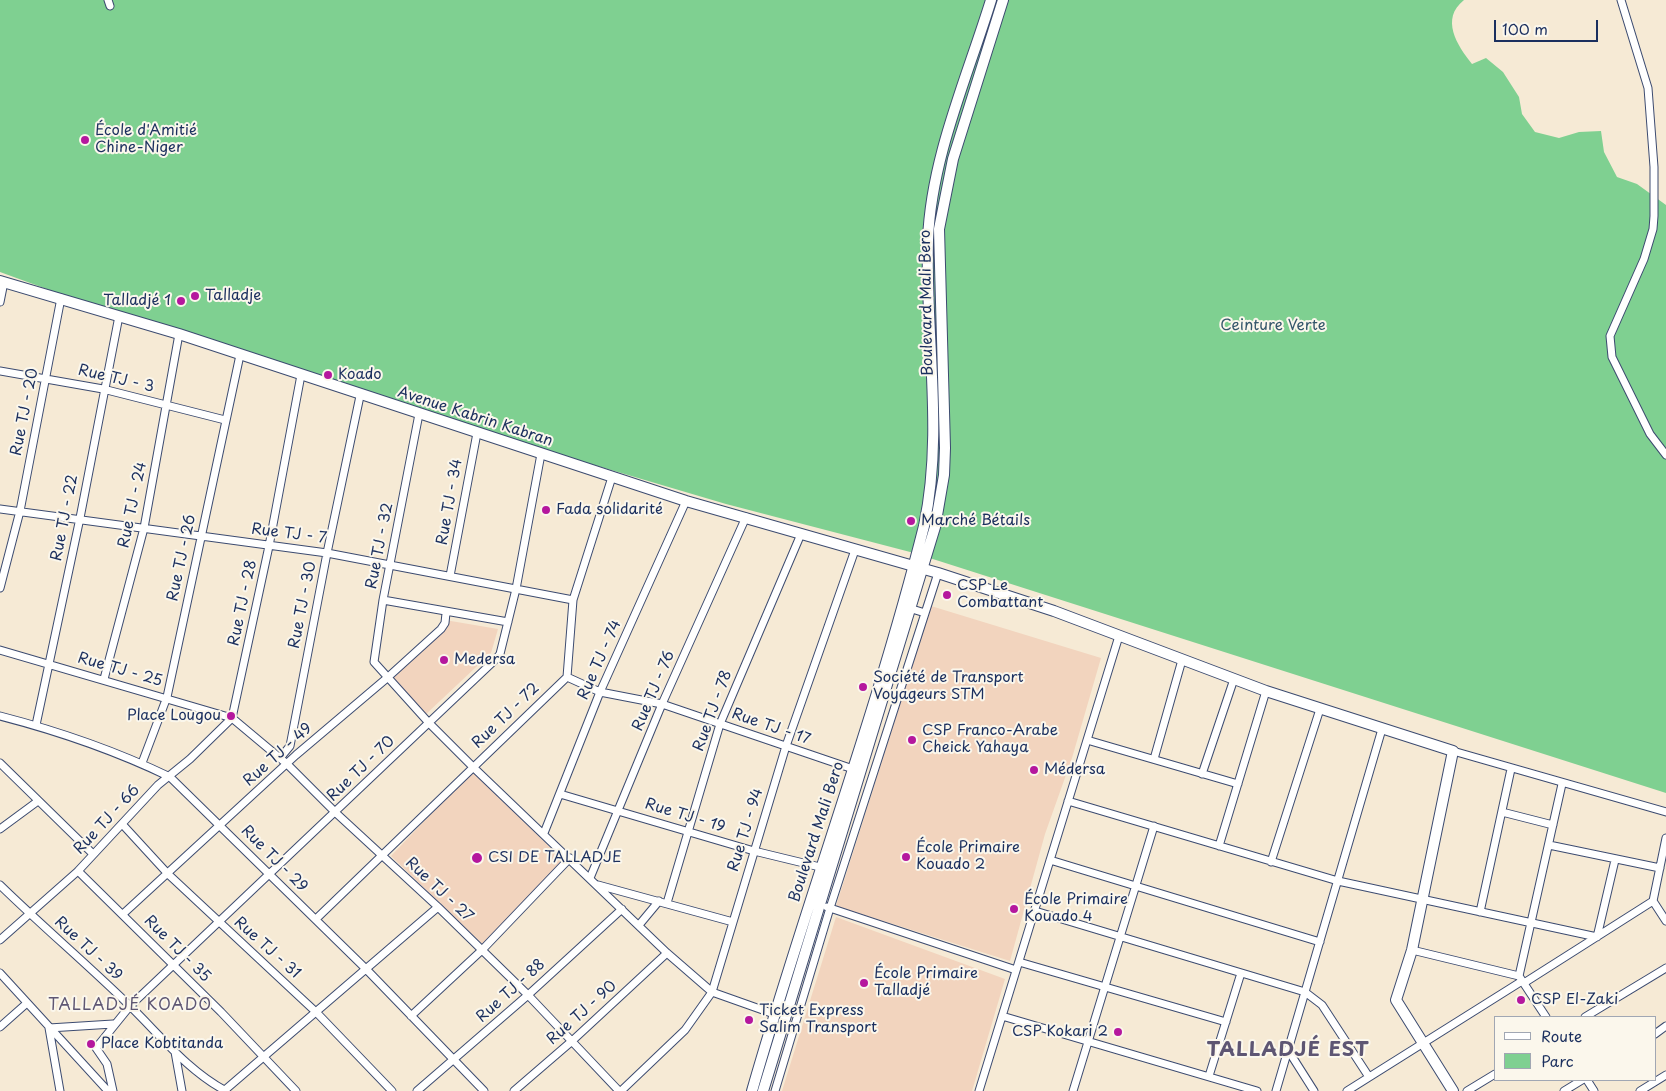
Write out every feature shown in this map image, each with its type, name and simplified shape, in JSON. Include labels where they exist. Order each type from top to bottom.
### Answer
[{"type":"main road","name":"Boulevard Mali Bero","points":[[923,552],[931,491],[933,440],[928,239],[935,181],[991,0]]},
{"type":"main road","name":"Boulevard Mali Bero","points":[[923,552],[935,526],[944,475],[939,229],[953,159],[1004,0]]},
{"type":"main road","name":"Avenue Kabrin Kabran","points":[[2,282],[179,334],[360,396],[686,501],[938,573],[1054,611],[1266,691],[1453,751]]},
{"type":"main road","points":[[914,584],[923,552]]},
{"type":"main road","name":"Boulevard Mali Bero","points":[[752,1091],[774,1014],[827,868],[912,609],[914,584]]},
{"type":"main road","name":"Boulevard Mali Bero","points":[[763,1091],[826,907],[827,868],[853,769],[914,584]]},
{"type":"main road","points":[[1453,751],[1412,950],[1396,1000],[1453,1091]]},
{"type":"street","points":[[1621,0],[1648,88],[1654,168],[1654,216],[1653,229],[1644,259],[1610,336],[1612,357],[1650,434],[1666,454]]},
{"type":"street","points":[[0,302],[2,282]]},
{"type":"street","name":"Rue TJ - 20","points":[[0,588],[20,511],[61,298]]},
{"type":"street","name":"Rue TJ - 22","points":[[36,725],[80,518],[103,389],[119,316]]},
{"type":"street","name":"Rue TJ - 24","points":[[104,679],[144,528],[179,334]]},
{"type":"street","name":"Rue TJ - 26","points":[[142,763],[167,697],[240,355]]},
{"type":"street","name":"Rue TJ - 3","points":[[0,371],[46,377],[103,389],[225,420]]},
{"type":"street","name":"Rue TJ - 28","points":[[232,718],[269,546],[301,376]]},
{"type":"street","name":"Rue TJ - 30","points":[[280,758],[290,746],[327,552],[360,396]]},
{"type":"street","name":"Rue TJ - 32","points":[[419,414],[383,600],[374,659],[387,678],[473,767],[667,953],[712,992]]},
{"type":"street","name":"Rue TJ - 34","points":[[450,576],[477,433]]},
{"type":"street","name":"Rue TJ - 70","points":[[113,1091],[107,1064],[96,1048],[113,1024],[172,964],[219,923],[336,813],[500,654],[516,589],[541,454]]},
{"type":"street","points":[[566,677],[573,600],[612,477]]},
{"type":"street","name":"Rue TJ - 74","points":[[544,834],[600,692],[686,501]]},
{"type":"street","name":"Rue TJ - 7","points":[[0,509],[80,518],[269,546],[327,552],[573,600]]},
{"type":"street","name":"Rue TJ - 76","points":[[590,878],[662,704],[746,517]]},
{"type":"street","name":"Rue TJ - 78","points":[[667,903],[720,724],[800,534]]},
{"type":"street","name":"Rue TJ - 94","points":[[620,1091],[685,1030],[712,992],[786,746],[855,550]]},
{"type":"street","points":[[775,1091],[826,907],[938,573]]},
{"type":"street","points":[[383,600],[446,613],[508,622]]},
{"type":"street","points":[[912,609],[925,614]]},
{"type":"street","name":"Rue TJ - 49","points":[[123,914],[287,764],[387,678],[443,626],[446,613]]},
{"type":"street","points":[[981,1091],[1002,1016],[1119,636]]},
{"type":"street","name":"Rue TJ - 25","points":[[0,650],[167,697],[232,718]]},
{"type":"street","points":[[1154,759],[1182,660]]},
{"type":"street","name":"Rue TJ - 17","points":[[566,677],[600,692],[662,704],[853,769]]},
{"type":"street","name":"Rue TJ - 72","points":[[316,919],[566,677]]},
{"type":"street","points":[[1202,774],[1234,679]]},
{"type":"street","points":[[1218,846],[1266,691]]},
{"type":"street","points":[[1271,862],[1320,709]]},
{"type":"street","name":"Rue TJ - 29","points":[[0,716],[36,725],[142,763],[170,777],[271,874],[484,1091]]},
{"type":"street","name":"Rue TJ - 27","points":[[232,718],[287,764],[336,813],[438,907],[528,995],[620,1091]]},
{"type":"street","name":"Rue TJ - 66","points":[[0,940],[78,871],[123,825],[158,785],[170,777],[232,718]]},
{"type":"street","points":[[1276,1091],[1382,729]]},
{"type":"street","points":[[1087,740],[1238,784]]},
{"type":"street","points":[[1453,751],[1562,784],[1666,812]]},
{"type":"street","points":[[0,763],[93,854]]},
{"type":"street","points":[[1480,912],[1511,769]]},
{"type":"street","points":[[1522,980],[1531,924],[1562,784]]},
{"type":"street","name":"Rue TJ - 19","points":[[560,794],[754,851],[827,868]]},
{"type":"street","points":[[0,829],[38,801]]},
{"type":"street","points":[[1068,801],[1338,881],[1597,938]]},
{"type":"street","points":[[1502,812],[1553,825]]},
{"type":"street","name":"Rue TJ - 31","points":[[123,825],[168,874],[317,1013],[392,1091]]},
{"type":"street","points":[[1073,1091],[1154,826]]},
{"type":"street","points":[[1666,838],[1654,901],[1666,921]]},
{"type":"street","points":[[1549,845],[1660,868]]},
{"type":"street","points":[[411,1016],[482,950],[570,858]]},
{"type":"street","points":[[1050,860],[1320,942]]},
{"type":"street","points":[[1597,938],[1615,860]]},
{"type":"street","name":"Rue TJ - 35","points":[[78,871],[123,914],[296,1091]]},
{"type":"street","name":"Rue TJ - 39","points":[[0,885],[130,1006],[174,1052],[208,1081],[225,1091]]},
{"type":"street","points":[[597,885],[733,922]]},
{"type":"street","points":[[639,925],[659,901]]},
{"type":"street","points":[[1347,1091],[1522,980],[1597,938],[1654,901]]},
{"type":"street","points":[[225,1091],[438,907]]},
{"type":"street","points":[[826,907],[1016,970]]},
{"type":"street","name":"Rue TJ - 88","points":[[417,1091],[528,995],[622,909]]},
{"type":"street","points":[[1034,911],[1121,935],[1305,992],[1322,1006],[1369,1077]]},
{"type":"street","points":[[1412,950],[1522,980],[1545,1016]]},
{"type":"street","name":"Rue TJ - 90","points":[[514,1091],[572,1041],[667,953]]},
{"type":"street","points":[[1019,962],[1226,1022]]},
{"type":"street","points":[[1588,1016],[1666,968]]},
{"type":"street","points":[[0,973],[108,1091]]},
{"type":"street","points":[[1209,1076],[1241,973]]},
{"type":"street","points":[[712,992],[774,1014]]},
{"type":"street","points":[[0,1027],[27,1003]]},
{"type":"street","points":[[1002,1016],[1257,1091]]},
{"type":"street","points":[[49,1028],[113,1024]]},
{"type":"street","points":[[49,1028],[60,1091]]},
{"type":"street","points":[[1288,1050],[1314,1091]]},
{"type":"street","points":[[174,1052],[182,1091]]},
{"type":"street","points":[[1467,1091],[1494,1075]]},
{"type":"street","points":[[1640,1091],[1652,1088],[1666,1075]]},
{"type":"street","points":[[1564,1091],[1580,1081]]},
{"type":"shaded area","points":[[931,606],[1101,658],[1072,758],[1045,834],[1010,961],[836,906]]},
{"type":"shaded area","points":[[445,620],[498,629],[491,653],[424,716],[386,676]]},
{"type":"shaded area","name":"CSI DE TALLADJE","points":[[472,771],[563,860],[482,944],[391,856]]},
{"type":"shaded area","points":[[836,917],[1005,979],[972,1091],[782,1091]]},
{"type":"green space","name":"Ceinture Verte","points":[[0,0],[1464,0],[1457,7],[1453,15],[1452,24],[1453,32],[1461,49],[1472,64],[1486,58],[1503,72],[1519,97],[1522,114],[1535,132],[1559,138],[1579,132],[1601,131],[1604,152],[1617,177],[1637,184],[1666,205],[1666,793],[914,553],[726,504],[584,462],[188,332],[55,292],[0,272]]},
{"type":"place","name":"École d'Amitié Chine-Niger","points":[[85,140]]},
{"type":"place","name":"Talladje","points":[[195,296]]},
{"type":"place","name":"Talladjé 1","points":[[181,301]]},
{"type":"place","name":"Koado","points":[[328,375]]},
{"type":"place","name":"Fada solidarité","points":[[546,510]]},
{"type":"place","name":"Marché Bétails","points":[[911,521]]},
{"type":"place","name":"CSP Le Combattant","points":[[947,595]]},
{"type":"place","name":"Medersa","points":[[444,660]]},
{"type":"place","name":"Société de Transport Voyageurs STM","points":[[863,687]]},
{"type":"place","name":"Place Lougou","points":[[231,716]]},
{"type":"place","name":"CSP Franco-Arabe Cheick Yahaya","points":[[912,740]]},
{"type":"place","name":"Médersa","points":[[1034,770]]},
{"type":"place","name":"École Primaire Kouado 2","points":[[906,857]]},
{"type":"place","name":"CSI DE TALLADJE","points":[[477,858]]},
{"type":"place","name":"École Primaire Kouado 4","points":[[1014,909]]},
{"type":"place","name":"École Primaire Talladjé","points":[[864,983]]},
{"type":"place","name":"CSP El-Zaki","points":[[1521,1000]]},
{"type":"place","name":"Ticket Express Salim Transport","points":[[749,1020]]},
{"type":"place","name":"CSP Kokari 2","points":[[1118,1032]]},
{"type":"place","name":"Place Kobtitanda","points":[[91,1044]]},
{"type":"district","name":"TALLADJÉ KOADO","points":[[130,1006]]},
{"type":"district","name":"TALLADJÉ EST","points":[[1288,1050]]}]
